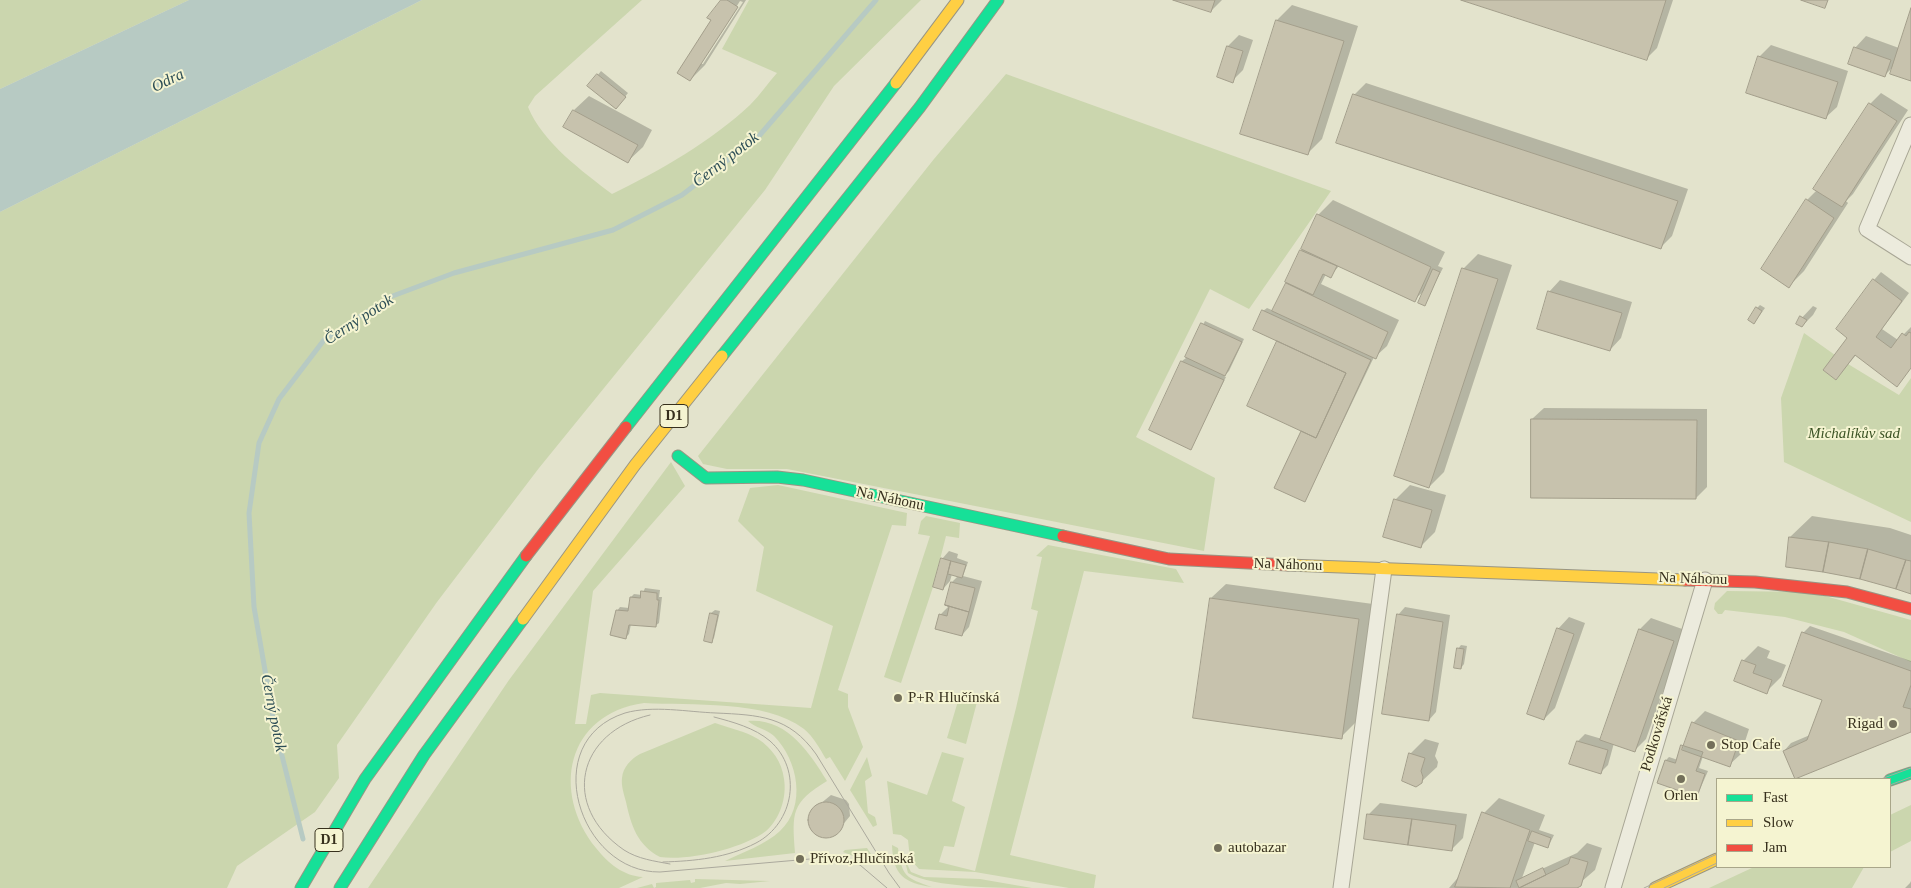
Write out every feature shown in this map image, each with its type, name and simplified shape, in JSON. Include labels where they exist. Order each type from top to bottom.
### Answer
[{"type":"main road","name":"D1","points":[[301,888],[358,791],[480,615],[618,436],[813,193],[900,80],[958,0]]},
{"type":"main road","name":"D1","points":[[340,888],[366,844],[424,755],[635,465],[914,115],[998,0]]},
{"type":"main road","name":"Na Náhonu","points":[[678,456],[706,478],[803,480],[1169,559],[1196,562],[1801,585],[1847,592],[1911,609]]},
{"type":"main road","points":[[1891,780],[1911,773]]},
{"type":"main road","points":[[1655,888],[1716,859]]},
{"type":"street","points":[[1911,124],[1867,229],[1911,257]]},
{"type":"street","points":[[1341,888],[1384,568]]},
{"type":"street","name":"Podkovářská","points":[[1613,888],[1705,580]]},
{"type":"green space","points":[[0,0],[189,0],[0,89]]},
{"type":"green space","points":[[422,0],[642,0],[535,96],[528,107],[543,133],[553,144],[576,166],[612,194],[648,176],[719,131],[750,105],[777,73],[722,49],[749,0],[921,0],[834,86],[765,190],[539,468],[437,602],[337,745],[339,778],[315,812],[237,866],[227,888],[0,888],[0,212]]},
{"type":"green space","points":[[1006,74],[1331,191],[1249,309],[1210,289],[1136,437],[1215,478],[1204,551],[787,469],[727,469],[703,464],[698,456],[934,159]]},
{"type":"green space","name":"Michalíkův sad","points":[[1804,333],[1835,355],[1823,370],[1836,380],[1848,364],[1899,395],[1911,378],[1911,522],[1784,462],[1781,398]]},
{"type":"green space","points":[[671,462],[685,486],[593,591],[575,724],[586,724],[591,695],[600,693],[811,708],[833,626],[756,591],[764,547],[738,521],[750,488],[778,485],[907,513],[906,526],[892,525],[838,690],[848,694],[848,707],[863,747],[845,781],[830,757],[826,759],[810,735],[788,719],[749,708],[644,703],[618,710],[597,722],[583,739],[574,759],[571,780],[574,803],[582,826],[596,848],[616,868],[629,874],[643,877],[619,888],[368,888],[509,680]]},
{"type":"green space","points":[[926,516],[960,523],[959,538],[946,536],[933,587],[901,683],[884,677],[930,536],[918,534],[921,521]]},
{"type":"green space","points":[[1048,545],[1176,569],[1184,583],[1084,571],[1010,855],[1096,875],[1094,888],[1069,888],[975,872],[919,869],[910,859],[908,840],[901,835],[893,834],[887,781],[927,795],[942,752],[964,758],[952,801],[965,807],[954,847],[944,846],[939,862],[975,871],[1038,611],[1031,609],[1042,557],[1036,556]]},
{"type":"green space","points":[[1727,591],[1811,592],[1911,620],[1911,662],[1844,632],[1785,617],[1725,610],[1722,614],[1718,614],[1714,609],[1715,603]]},
{"type":"green space","points":[[958,701],[977,702],[966,744],[947,738]]},
{"type":"green space","points":[[748,721],[774,725],[785,731],[804,748],[827,781],[806,796],[796,810],[794,818],[795,853],[725,861],[774,836],[788,821],[794,809],[796,783],[789,757],[774,736]]},
{"type":"green space","points":[[715,723],[753,736],[768,747],[776,756],[783,773],[785,786],[779,814],[766,831],[743,843],[700,855],[672,858],[660,857],[646,847],[636,834],[622,787],[624,770],[640,754]]},
{"type":"green space","points":[[867,757],[872,776],[865,781],[868,813],[875,817],[877,825],[873,827],[850,790]]},
{"type":"green space","points":[[1911,805],[1911,841],[1891,851],[1891,815]]},
{"type":"green space","points":[[892,845],[898,848],[901,865],[907,875],[916,881],[932,887],[914,883],[902,876],[895,864]]},
{"type":"green space","points":[[867,848],[873,857],[869,862],[843,852],[845,850]]},
{"type":"green space","points":[[904,858],[911,872],[924,877],[980,879],[1032,888],[968,886],[934,882],[908,873]]},
{"type":"green space","points":[[1752,868],[1863,868],[1852,888],[1709,888]]},
{"type":"green space","points":[[695,879],[770,881],[740,884],[726,883],[700,888],[654,888],[656,883],[690,880],[691,883],[695,882]]},
{"type":"green space","points":[[652,884],[654,888],[637,888]]},
{"type":"water","name":"Odra","points":[[189,0],[422,0],[0,212],[0,89]]},
{"type":"building","points":[[721,0],[727,0],[738,7],[690,81],[677,73],[711,20],[707,18]]},
{"type":"building","points":[[1173,0],[1215,0],[1211,12]]},
{"type":"building","points":[[1461,0],[1666,0],[1647,60]]},
{"type":"building","points":[[1801,0],[1828,0],[1825,8]]},
{"type":"building","points":[[1911,8],[1911,81],[1890,74]]},
{"type":"building","points":[[1276,20],[1344,41],[1308,155],[1240,134]]},
{"type":"building","points":[[1227,46],[1243,51],[1233,83],[1217,77]]},
{"type":"building","points":[[1854,47],[1891,60],[1885,77],[1848,64]]},
{"type":"building","points":[[1758,56],[1838,82],[1826,119],[1746,93]]},
{"type":"building","points":[[597,74],[626,97],[616,109],[587,86]]},
{"type":"building","points":[[1353,94],[1678,201],[1661,249],[1336,143]]},
{"type":"building","points":[[1869,103],[1897,121],[1842,207],[1813,189]]},
{"type":"building","points":[[573,110],[638,145],[628,163],[563,127]]},
{"type":"building","points":[[1806,199],[1834,218],[1789,288],[1761,269]]},
{"type":"building","points":[[1317,214],[1431,267],[1415,302],[1301,249]]},
{"type":"building","points":[[1300,250],[1337,266],[1331,278],[1323,274],[1313,295],[1285,282]]},
{"type":"building","points":[[1462,268],[1498,279],[1429,488],[1394,476]]},
{"type":"building","points":[[1433,269],[1440,272],[1425,306],[1418,303]]},
{"type":"building","points":[[1873,279],[1902,301],[1876,337],[1891,348],[1902,333],[1906,336],[1909,332],[1911,333],[1911,368],[1897,387],[1855,355],[1836,380],[1823,370],[1847,338],[1836,329]]},
{"type":"building","points":[[1286,283],[1388,332],[1376,359],[1272,311]]},
{"type":"building","points":[[1548,291],[1622,313],[1610,351],[1537,329]]},
{"type":"building","points":[[1756,307],[1762,311],[1754,324],[1748,320]]},
{"type":"building","points":[[1262,310],[1371,360],[1305,502],[1274,488],[1301,431],[1316,438],[1346,373],[1253,330]]},
{"type":"building","points":[[1800,316],[1807,320],[1802,327],[1796,324]]},
{"type":"building","points":[[1201,323],[1242,342],[1225,376],[1185,357]]},
{"type":"building","points":[[1277,341],[1346,373],[1316,438],[1247,406]]},
{"type":"building","points":[[1181,361],[1224,380],[1191,450],[1149,430]]},
{"type":"building","points":[[1531,419],[1697,420],[1696,499],[1531,498]]},
{"type":"building","points":[[1394,499],[1432,510],[1421,548],[1383,537]]},
{"type":"building","points":[[1789,537],[1829,542],[1823,572],[1786,567]]},
{"type":"building","points":[[1829,542],[1868,549],[1860,579],[1823,572]]},
{"type":"building","points":[[1868,549],[1906,560],[1896,589],[1860,579]]},
{"type":"building","points":[[941,558],[951,561],[943,590],[933,587]]},
{"type":"building","points":[[1906,560],[1911,561],[1911,594],[1896,589]]},
{"type":"building","points":[[951,561],[966,565],[962,578],[948,574]]},
{"type":"building","points":[[951,582],[975,588],[969,612],[945,605]]},
{"type":"building","points":[[641,591],[657,593],[657,600],[659,600],[656,627],[629,625],[626,639],[610,635],[616,610],[628,611],[630,597],[640,598]]},
{"type":"building","points":[[1210,598],[1359,619],[1342,739],[1193,718]]},
{"type":"building","points":[[945,605],[969,612],[962,636],[935,629],[939,614],[947,616],[949,607]]},
{"type":"building","points":[[710,613],[718,615],[712,643],[704,641]]},
{"type":"building","points":[[1397,614],[1443,622],[1429,721],[1382,714]]},
{"type":"building","points":[[1557,628],[1574,634],[1544,720],[1527,714]]},
{"type":"building","points":[[1639,629],[1674,641],[1635,752],[1600,740]]},
{"type":"building","points":[[1802,632],[1911,671],[1911,685],[1903,707],[1911,709],[1911,732],[1795,778],[1783,751],[1807,740],[1822,700],[1783,686]]},
{"type":"building","points":[[1457,648],[1464,649],[1461,669],[1454,668]]},
{"type":"building","points":[[1742,660],[1756,665],[1753,673],[1772,680],[1767,694],[1734,681]]},
{"type":"building","name":"Stop Cafe","points":[[1692,722],[1739,741],[1730,767],[1682,750]]},
{"type":"building","points":[[1577,741],[1608,750],[1601,774],[1569,764]]},
{"type":"building","points":[[1681,745],[1703,752],[1696,771],[1705,774],[1697,797],[1657,783],[1665,760],[1675,763]]},
{"type":"building","points":[[1409,753],[1425,758],[1421,771],[1422,783],[1416,787],[1402,781]]},
{"type":"building","points":[[826,802],[839,807],[844,820],[839,833],[826,838],[813,833],[808,820],[813,807]]},
{"type":"building","points":[[1482,812],[1530,830],[1510,888],[1455,887]]},
{"type":"building","points":[[1367,814],[1412,819],[1408,845],[1364,839]]},
{"type":"building","points":[[1412,819],[1456,825],[1452,851],[1408,845]]},
{"type":"building","points":[[1532,831],[1551,838],[1548,848],[1528,841]]},
{"type":"building","points":[[1571,857],[1588,862],[1581,886],[1577,888],[1519,888],[1568,864]]},
{"type":"building","points":[[1543,868],[1546,875],[1519,888],[1516,881]]},
{"type":"waterway","name":"Černý potok","points":[[303,839],[275,728],[254,607],[249,513],[259,443],[279,399],[324,340],[390,297],[454,273],[613,230],[682,195],[759,136],[876,0]]},
{"type":"tram line","points":[[887,888],[860,865],[833,857],[660,872],[632,867],[608,852],[590,830],[579,803],[576,776],[582,750],[598,728],[625,713],[647,709],[746,715],[772,720],[784,725],[806,741],[816,754],[900,888]]},
{"type":"tram line","points":[[650,715],[625,724],[606,737],[593,754],[586,772],[585,792],[591,813],[604,832],[624,850],[640,858],[670,864]]},
{"type":"tram line","points":[[663,862],[711,858],[745,848],[769,834],[779,823],[786,810],[790,795],[790,781],[787,766],[780,753],[770,741],[758,732],[714,717]]},
{"type":"tram line","points":[[1884,778],[1911,768]]},
{"type":"tram line","points":[[1891,785],[1911,777]]},
{"type":"tram line","points":[[1644,888],[1716,854]]},
{"type":"tram line","points":[[1664,888],[1716,863]]},
{"type":"traffic: fast","points":[[722,356],[920,107],[998,0]]},
{"type":"traffic: fast","points":[[626,427],[896,83]]},
{"type":"traffic: fast","points":[[678,456],[706,478],[777,477],[803,480],[1063,536]]},
{"type":"traffic: fast","points":[[301,888],[365,779],[526,556]]},
{"type":"traffic: fast","points":[[340,888],[424,755],[523,619]]},
{"type":"traffic: fast","points":[[1891,780],[1911,773]]},
{"type":"traffic: slow","points":[[896,83],[958,0]]},
{"type":"traffic: slow","points":[[523,619],[635,465],[722,356]]},
{"type":"traffic: slow","points":[[1288,565],[1685,580]]},
{"type":"traffic: slow","points":[[1655,888],[1716,859]]},
{"type":"traffic: jam","points":[[526,556],[626,427]]},
{"type":"traffic: jam","points":[[1063,536],[1169,559],[1288,565]]},
{"type":"traffic: jam","points":[[1685,580],[1755,582],[1847,592],[1911,609]]},
{"type":"place","name":"P+R Hlučínská","points":[[898,698]]},
{"type":"place","name":"Rigad","points":[[1893,724]]},
{"type":"place","name":"Stop Cafe","points":[[1711,745]]},
{"type":"place","name":"Orlen","points":[[1681,779]]},
{"type":"place","name":"autobazar","points":[[1218,848]]},
{"type":"place","name":"Přívoz,Hlučínská","points":[[800,859]]}]
